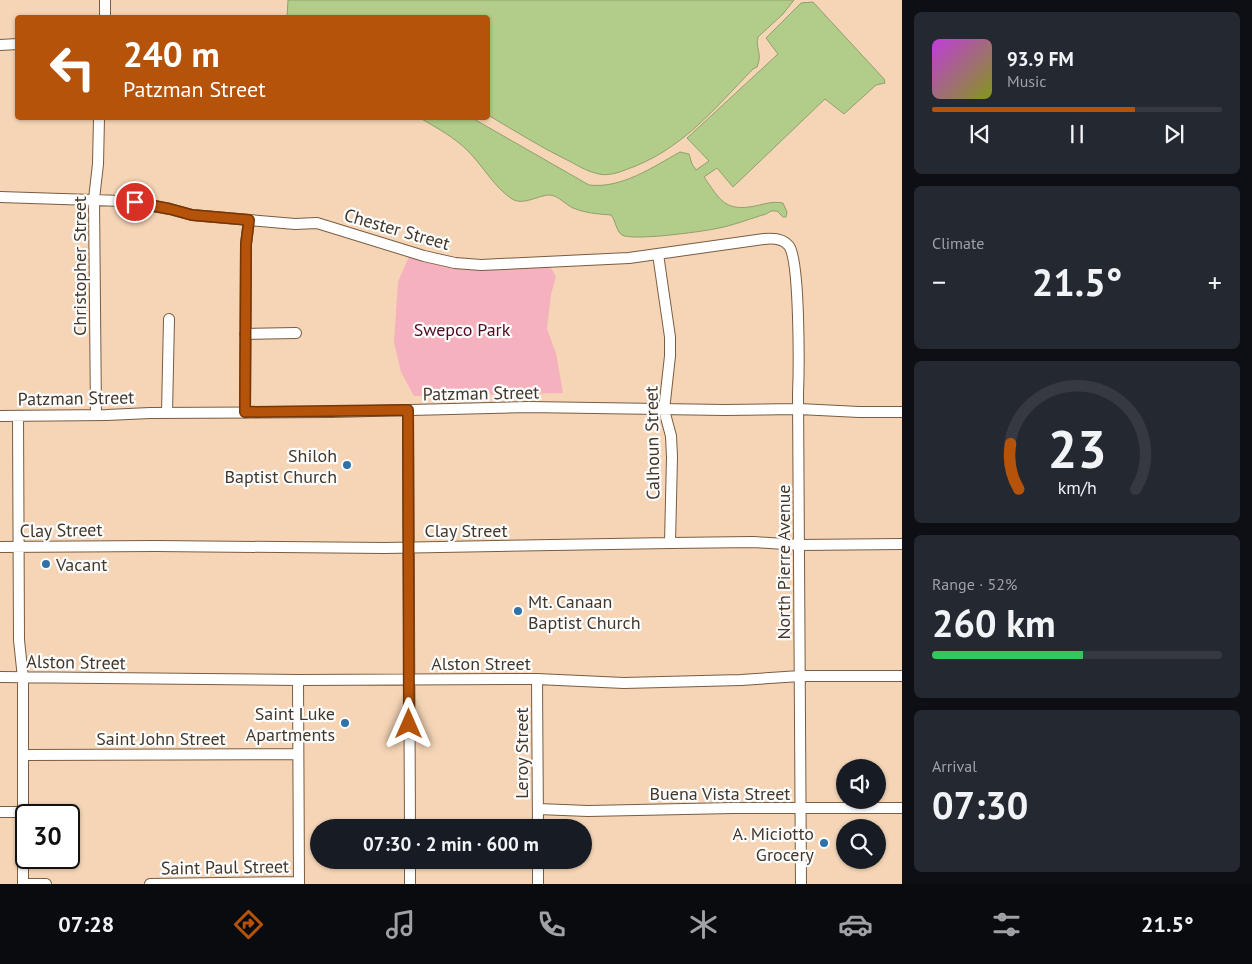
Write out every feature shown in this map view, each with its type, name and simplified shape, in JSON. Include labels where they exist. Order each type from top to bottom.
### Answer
[{"type":"street","points":[[105,0],[105,15]]},
{"type":"street","points":[[0,45],[15,44]]},
{"type":"street","name":"Christopher Street","points":[[96,415],[94,199],[98,164],[99,120]]},
{"type":"street","name":"Chester Street","points":[[0,197],[135,202],[192,215],[295,224],[318,223],[424,256],[481,265],[629,258],[777,238],[786,242]]},
{"type":"street","points":[[245,412],[246,244],[249,220]]},
{"type":"street","name":"North Pierre Avenue","points":[[786,242],[790,246],[795,274],[800,366],[798,410],[801,884]]},
{"type":"street","name":"Calhoun Street","points":[[658,254],[670,337],[670,356],[664,410],[671,436],[672,458],[670,543]]},
{"type":"street","points":[[167,413],[169,319]]},
{"type":"street","points":[[245,334],[296,333]]},
{"type":"street","name":"Patzman Street","points":[[0,416],[528,407],[902,412]]},
{"type":"street","points":[[408,410],[410,819]]},
{"type":"street","points":[[18,416],[19,640],[23,678],[24,804]]},
{"type":"street","name":"Clay Street","points":[[0,547],[375,548],[754,542],[799,545],[902,544]]},
{"type":"street","name":"Alston Street","points":[[0,677],[298,680],[537,679],[624,683],[741,680],[800,676],[902,676]]},
{"type":"street","name":"Leroy Street","points":[[537,679],[538,819]]},
{"type":"street","points":[[298,680],[299,883]]},
{"type":"street","name":"Saint John Street","points":[[23,755],[298,754]]},
{"type":"street","name":"Buena Vista Street","points":[[538,809],[588,811],[733,808],[902,808]]},
{"type":"street","points":[[0,812],[15,812]]},
{"type":"street","points":[[24,869],[24,884],[46,884]]},
{"type":"street","points":[[410,869],[410,884]]},
{"type":"street","points":[[538,869],[538,884]]},
{"type":"street","name":"Saint Paul Street","points":[[150,884],[299,883]]},
{"type":"green space","name":"Swepco Park","points":[[411,252],[455,263],[547,261],[556,277],[551,294],[547,329],[556,353],[563,393],[414,396],[401,372],[394,342],[398,282]]},
{"type":"shaded area","points":[[288,0],[794,0],[783,14],[758,37],[759,62],[757,67],[695,128],[680,141],[645,162],[605,175],[581,167],[490,116],[490,15],[287,15]]},
{"type":"shaded area","points":[[813,2],[884,79],[885,83],[876,85],[844,114],[825,99],[733,187],[717,168],[704,177],[719,198],[730,206],[745,207],[783,203],[787,212],[786,217],[783,217],[777,211],[771,211],[721,228],[652,237],[628,237],[618,231],[611,215],[578,210],[550,195],[526,201],[512,199],[500,189],[463,146],[423,120],[475,120],[589,185],[613,184],[625,180],[648,170],[680,152],[689,154],[696,170],[709,161],[687,138],[778,54],[766,38],[801,3]]},
{"type":"place","name":"Shiloh Baptist Church","points":[[347,465]]},
{"type":"place","name":"Vacant","points":[[46,564]]},
{"type":"place","name":"Mt. Canaan Baptist Church","points":[[518,611]]},
{"type":"place","name":"Saint Luke Apartments","points":[[345,723]]},
{"type":"place","name":"A. Miciotto Grocery","points":[[824,843]]},
{"type":"route","points":[[135,202],[192,215],[249,220],[246,244],[245,412],[408,410],[409,724]]}]
